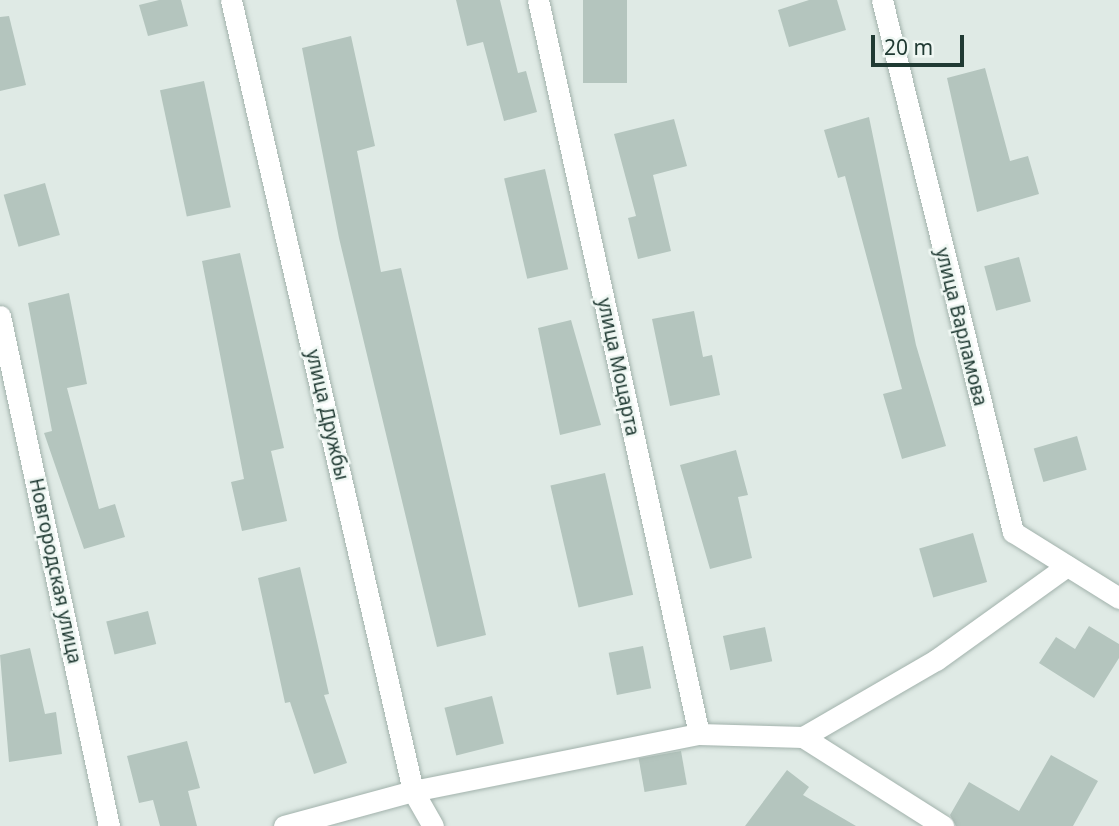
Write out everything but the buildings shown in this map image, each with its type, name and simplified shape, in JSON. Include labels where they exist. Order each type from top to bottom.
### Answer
[{"type":"street","name":"улица Дружбы","points":[[232,0],[413,791],[433,826]]},
{"type":"street","name":"улица Моцарта","points":[[538,0],[699,734]]},
{"type":"street","name":"улица Варламова","points":[[882,0],[1013,532],[1119,597]]},
{"type":"street","name":"Новгородская улица","points":[[0,316],[109,826]]},
{"type":"street","points":[[803,737],[936,660],[1067,566]]},
{"type":"street","points":[[284,826],[413,791],[699,734],[803,737],[943,826]]}]
